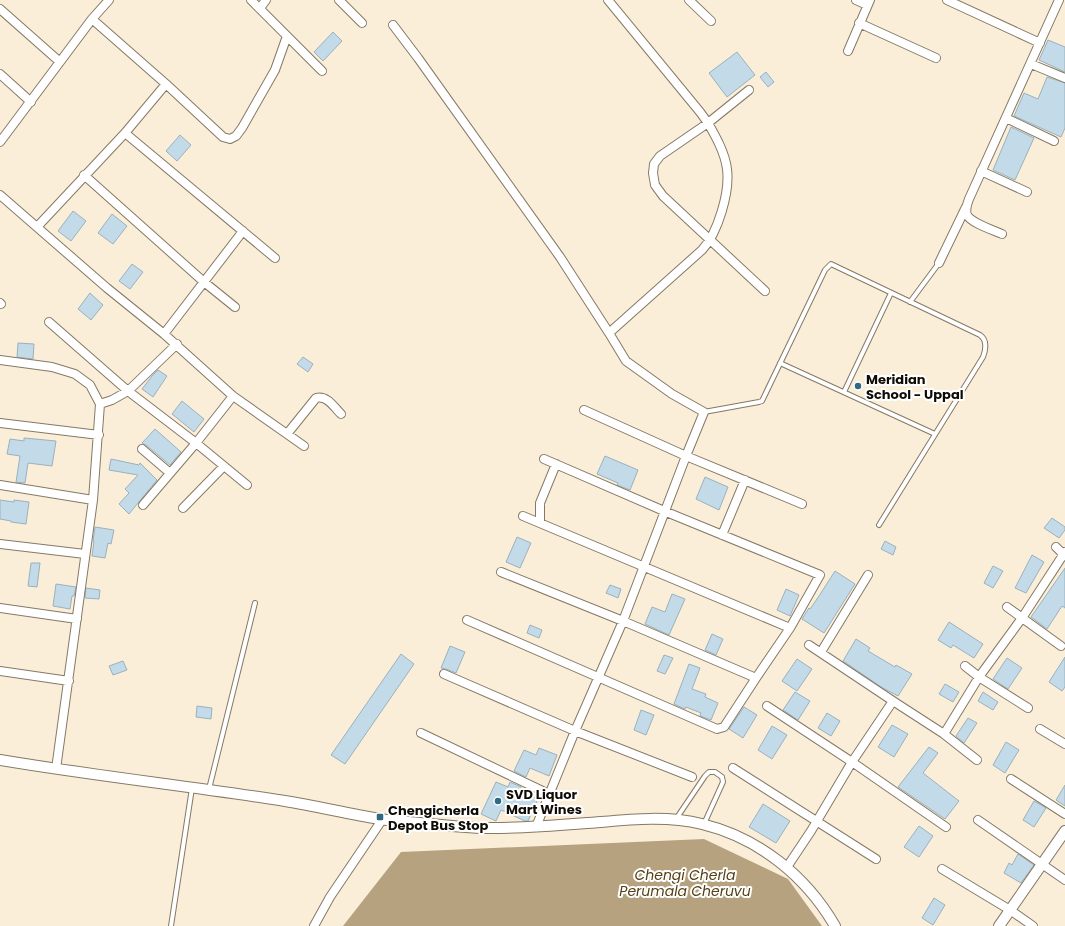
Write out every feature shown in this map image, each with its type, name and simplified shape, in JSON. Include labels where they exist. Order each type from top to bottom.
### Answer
[{"type":"street","points":[[0,142],[92,19],[109,0]]},
{"type":"street","points":[[251,0],[322,72]]},
{"type":"street","points":[[260,8],[266,0]]},
{"type":"street","points":[[339,0],[362,23]]},
{"type":"street","points":[[608,0],[708,123],[716,138],[727,169],[725,192],[718,224],[711,240],[694,258],[609,333]]},
{"type":"street","points":[[689,0],[711,21]]},
{"type":"street","points":[[848,50],[868,3],[856,0]]},
{"type":"street","points":[[947,0],[1040,43]]},
{"type":"street","points":[[939,263],[1059,2]]},
{"type":"street","points":[[0,9],[60,62]]},
{"type":"street","points":[[92,19],[166,84],[223,137],[230,139],[236,136],[246,121],[275,70],[287,36]]},
{"type":"street","points":[[859,23],[936,58]]},
{"type":"street","points":[[393,25],[560,257],[626,362],[672,394],[704,412],[664,511],[623,621],[575,731],[536,827]]},
{"type":"street","points":[[1031,64],[1065,78]]},
{"type":"street","points":[[0,74],[31,102]]},
{"type":"street","points":[[37,227],[125,132],[166,84]]},
{"type":"street","points":[[749,90],[708,123],[660,156],[654,164],[653,173],[655,185],[663,196],[765,291]]},
{"type":"street","points":[[1006,118],[1054,141]]},
{"type":"street","points":[[125,132],[275,258]]},
{"type":"street","points":[[981,171],[1027,192]]},
{"type":"street","points":[[84,175],[204,282],[235,307]]},
{"type":"street","points":[[0,195],[107,288],[177,344],[234,396],[304,446]]},
{"type":"street","points":[[966,207],[967,216],[974,221],[1002,234]]},
{"type":"street","points":[[164,334],[243,231]]},
{"type":"street","points":[[49,322],[128,391],[196,443],[247,485]]},
{"type":"street","points":[[100,404],[112,400],[128,391],[177,344]]},
{"type":"street","points":[[0,360],[52,367],[74,374],[90,385],[100,404],[99,435],[93,500],[56,769]]},
{"type":"street","points":[[143,505],[234,396]]},
{"type":"street","points":[[287,434],[316,398],[325,398],[341,414]]},
{"type":"street","points":[[584,410],[686,456],[802,504]]},
{"type":"street","points":[[0,423],[99,435]]},
{"type":"street","points":[[142,449],[170,473]]},
{"type":"street","points":[[467,620],[717,729],[724,727],[790,628],[820,575],[664,511],[544,459]]},
{"type":"street","points":[[540,523],[540,503],[556,464]]},
{"type":"street","points":[[183,508],[224,466]]},
{"type":"street","points":[[722,535],[745,480]]},
{"type":"street","points":[[0,485],[93,500]]},
{"type":"street","points":[[523,516],[644,565],[790,628]]},
{"type":"street","points":[[0,544],[85,554]]},
{"type":"street","points":[[944,734],[979,677],[1022,618],[1064,554],[1056,547]]},
{"type":"street","points":[[501,572],[623,621],[756,678]]},
{"type":"street","points":[[821,652],[868,574]]},
{"type":"street","points":[[1007,607],[1061,646]]},
{"type":"street","points":[[0,608],[77,619]]},
{"type":"street","points":[[809,645],[944,734],[976,760]]},
{"type":"street","points":[[965,666],[979,677],[1028,708]]},
{"type":"street","points":[[0,671],[69,681]]},
{"type":"street","points":[[444,674],[575,731],[692,777]]},
{"type":"street","points":[[787,867],[852,762],[893,701]]},
{"type":"street","points":[[766,706],[852,762],[946,827]]},
{"type":"street","points":[[1040,729],[1065,744]]},
{"type":"street","points":[[420,733],[549,794]]},
{"type":"street","points":[[0,760],[287,801],[382,820],[483,828],[536,827],[632,819],[667,819],[703,824],[734,834],[760,847],[787,867],[807,886],[827,912],[835,926]]},
{"type":"street","points":[[733,768],[817,820],[876,859]]},
{"type":"street","points":[[1011,779],[1065,814]]},
{"type":"street","points":[[314,926],[330,897],[382,820]]},
{"type":"street","points":[[978,820],[1065,880]]},
{"type":"street","points":[[999,926],[1065,831]]},
{"type":"street","points":[[942,869],[1010,910],[1032,926]]},
{"type":"lane","points":[[910,302],[939,263]]},
{"type":"lane","points":[[704,412],[762,401],[827,266],[831,264],[980,335],[985,342],[983,357],[879,525]]},
{"type":"lane","points":[[844,392],[892,293]]},
{"type":"lane","points":[[780,363],[935,434]]},
{"type":"lane","points":[[209,790],[255,603]]},
{"type":"lane","points":[[676,820],[705,776],[709,772],[715,772],[722,777],[723,782],[703,824]]},
{"type":"lane","points":[[172,926],[192,788]]},
{"type":"water","name":"Chengi Cherla Perumala Cheruvu","points":[[704,839],[788,879],[822,926],[343,926],[401,852]]},
{"type":"building","points":[[333,32],[342,41],[323,61],[314,52]]},
{"type":"building","points":[[1048,40],[1065,47],[1065,72],[1039,60]]},
{"type":"building","points":[[737,52],[755,75],[727,97],[709,73]]},
{"type":"building","points":[[766,72],[774,82],[768,87],[760,77]]},
{"type":"building","points":[[1047,77],[1065,83],[1065,128],[1061,137],[1014,116],[1024,93],[1038,99]]},
{"type":"building","points":[[1011,127],[1034,138],[1015,180],[993,170]]},
{"type":"building","points":[[180,135],[191,145],[177,161],[166,151]]},
{"type":"building","points":[[73,211],[86,221],[71,241],[58,231]]},
{"type":"building","points":[[112,214],[127,226],[113,244],[98,233]]},
{"type":"building","points":[[132,264],[143,272],[130,289],[119,281]]},
{"type":"building","points":[[90,293],[103,305],[91,320],[78,309]]},
{"type":"building","points":[[18,343],[34,344],[33,359],[17,357]]},
{"type":"building","points":[[303,357],[313,364],[308,372],[297,364]]},
{"type":"building","points":[[158,370],[167,376],[153,397],[142,389]]},
{"type":"building","points":[[182,401],[204,419],[194,432],[172,414]]},
{"type":"building","points":[[155,429],[181,452],[170,465],[142,443]]},
{"type":"building","points":[[24,438],[56,441],[52,466],[28,463],[25,483],[16,482],[20,456],[7,454],[10,439],[24,441]]},
{"type":"building","points":[[605,456],[638,470],[630,490],[597,474]]},
{"type":"building","points":[[111,459],[139,465],[140,463],[157,480],[129,514],[119,504],[129,493],[125,489],[138,475],[109,470]]},
{"type":"building","points":[[705,477],[728,487],[719,510],[696,499]]},
{"type":"building","points":[[0,500],[29,502],[26,524],[0,519]]},
{"type":"building","points":[[1052,518],[1065,527],[1065,530],[1059,538],[1044,528]]},
{"type":"building","points":[[95,527],[114,530],[111,544],[108,543],[105,558],[92,556]]},
{"type":"building","points":[[517,537],[531,543],[520,568],[506,562]]},
{"type":"building","points":[[885,541],[896,547],[893,555],[881,549]]},
{"type":"building","points":[[1032,555],[1044,562],[1026,593],[1015,588]]},
{"type":"building","points":[[31,563],[40,563],[37,587],[28,586]]},
{"type":"building","points":[[993,566],[1003,571],[993,588],[984,583]]},
{"type":"building","points":[[1065,568],[1065,608],[1062,606],[1047,629],[1031,617]]},
{"type":"building","points":[[835,571],[855,584],[824,633],[802,619]]},
{"type":"building","points":[[56,584],[76,587],[74,596],[72,596],[70,609],[53,606]]},
{"type":"building","points":[[610,585],[621,589],[618,598],[606,593]]},
{"type":"building","points":[[86,588],[100,590],[99,599],[85,598]]},
{"type":"building","points":[[786,589],[799,595],[790,616],[777,610]]},
{"type":"building","points":[[672,594],[685,599],[669,635],[645,624],[652,607],[665,612]]},
{"type":"building","points":[[949,622],[983,644],[974,658],[953,645],[951,648],[938,640]]},
{"type":"building","points":[[530,625],[542,630],[539,638],[527,633]]},
{"type":"building","points":[[712,634],[723,639],[716,655],[705,650]]},
{"type":"building","points":[[856,639],[870,648],[868,651],[895,667],[896,665],[912,674],[898,696],[881,687],[843,661]]},
{"type":"building","points":[[450,646],[465,652],[456,673],[441,668]]},
{"type":"building","points":[[401,654],[414,664],[345,764],[331,755]]},
{"type":"building","points":[[664,655],[673,658],[665,674],[657,671]]},
{"type":"building","points":[[1065,657],[1065,687],[1062,691],[1049,682]]},
{"type":"building","points":[[1007,658],[1022,668],[1008,689],[993,679]]},
{"type":"building","points":[[797,659],[812,669],[797,691],[782,681]]},
{"type":"building","points":[[123,661],[127,670],[113,675],[109,666]]},
{"type":"building","points":[[689,664],[700,668],[692,689],[706,694],[705,697],[718,703],[711,720],[700,716],[701,713],[686,707],[685,709],[674,704]]},
{"type":"building","points":[[945,684],[959,692],[953,702],[939,694]]},
{"type":"building","points":[[795,692],[810,701],[798,720],[783,710]]},
{"type":"building","points":[[983,692],[998,702],[993,710],[978,701]]},
{"type":"building","points":[[197,706],[212,708],[211,719],[196,717]]},
{"type":"building","points":[[744,707],[757,715],[743,738],[729,729]]},
{"type":"building","points":[[641,710],[654,715],[646,735],[634,730]]},
{"type":"building","points":[[827,713],[840,721],[831,736],[818,728]]},
{"type":"building","points":[[968,718],[977,723],[964,743],[956,736]]},
{"type":"building","points":[[892,725],[908,734],[894,757],[878,747]]},
{"type":"building","points":[[772,726],[787,735],[772,759],[758,750]]},
{"type":"building","points":[[1006,742],[1019,750],[1005,773],[993,765]]},
{"type":"building","points":[[929,747],[938,753],[923,773],[959,801],[945,819],[898,787]]},
{"type":"building","points":[[539,748],[557,755],[549,776],[530,768],[526,777],[514,771],[524,750],[536,755]]},
{"type":"building","points":[[496,782],[508,787],[510,782],[521,787],[520,791],[538,799],[528,821],[501,810],[496,821],[481,814]]},
{"type":"building","points":[[1065,785],[1065,806],[1056,800]]},
{"type":"building","points":[[1034,801],[1046,808],[1034,827],[1023,820]]},
{"type":"building","points":[[763,804],[790,821],[776,843],[749,827]]},
{"type":"building","points":[[919,826],[933,836],[919,857],[904,847]]},
{"type":"building","points":[[1018,854],[1034,865],[1021,883],[1004,873],[1009,863],[1012,865]]},
{"type":"building","points":[[934,898],[945,905],[933,925],[922,918]]},
{"type":"place","name":"Meridian School - Uppal","points":[[858,386]]},
{"type":"place","name":"SVD Liquor Mart Wines","points":[[498,801]]},
{"type":"place","name":"Chengicherla Depot Bus Stop","points":[[380,817]]}]
